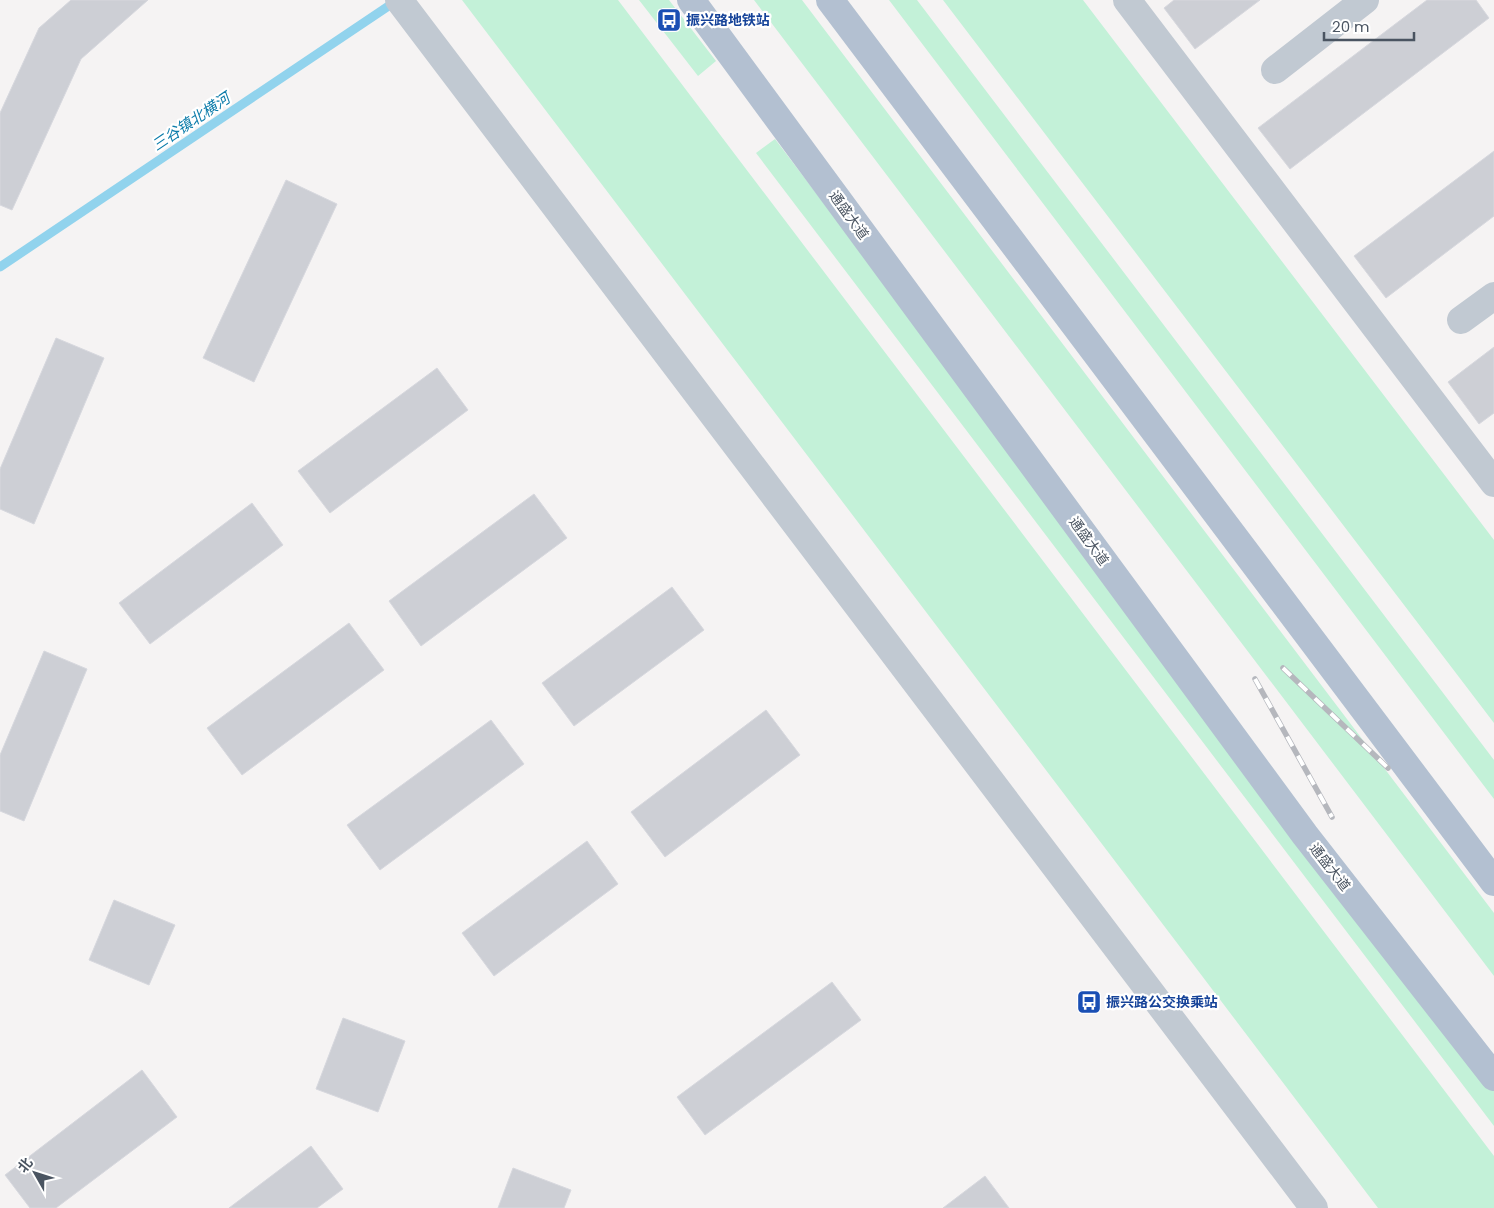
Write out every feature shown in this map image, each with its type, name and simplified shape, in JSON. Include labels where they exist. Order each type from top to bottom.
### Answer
[{"type":"main road","name":"通盛大道","points":[[691,0],[1305,835],[1494,1077]]},
{"type":"main road","points":[[830,0],[1494,882]]},
{"type":"street","points":[[1127,0],[1494,483]]},
{"type":"street","points":[[1275,70],[1366,0]]},
{"type":"street","points":[[403,6],[1314,1208]]},
{"type":"street","points":[[1461,320],[1494,296]]},
{"type":"green space","points":[[462,0],[618,0],[1494,1156],[1494,1208],[1378,1208]]},
{"type":"green space","points":[[639,0],[669,0],[716,61],[698,76]]},
{"type":"green space","points":[[754,0],[802,0],[1494,913],[1494,976]]},
{"type":"green space","points":[[889,0],[917,0],[1494,760],[1494,799]]},
{"type":"green space","points":[[943,0],[1083,0],[1494,540],[1494,723]]},
{"type":"green space","points":[[775,139],[1494,1087],[1494,1126],[756,153]]},
{"type":"building","points":[[71,0],[148,0],[81,59],[12,210],[0,205],[0,113],[39,28]]},
{"type":"building","points":[[1174,0],[1260,0],[1195,49],[1164,8]]},
{"type":"building","points":[[1427,0],[1476,0],[1489,18],[1290,169],[1258,128]]},
{"type":"building","points":[[1494,151],[1494,216],[1386,298],[1354,256]]},
{"type":"building","points":[[286,180],[337,204],[254,382],[203,358]]},
{"type":"building","points":[[56,338],[104,358],[34,524],[0,509],[0,469]]},
{"type":"building","points":[[1494,347],[1494,413],[1479,424],[1448,382]]},
{"type":"building","points":[[437,368],[468,410],[330,513],[298,471]]},
{"type":"building","points":[[534,494],[567,538],[421,646],[389,601]]},
{"type":"building","points":[[252,503],[283,545],[150,644],[119,603]]},
{"type":"building","points":[[672,587],[704,630],[574,726],[542,683]]},
{"type":"building","points":[[349,623],[384,670],[242,775],[207,728]]},
{"type":"building","points":[[44,651],[87,669],[24,821],[0,811],[0,755]]},
{"type":"building","points":[[766,710],[800,755],[665,857],[631,812]]},
{"type":"building","points":[[491,720],[524,764],[380,870],[347,825]]},
{"type":"building","points":[[587,841],[618,884],[494,976],[462,933]]},
{"type":"building","points":[[114,900],[175,925],[149,985],[89,960]]},
{"type":"building","points":[[832,982],[861,1020],[705,1135],[677,1097]]},
{"type":"building","points":[[343,1018],[405,1041],[378,1112],[316,1089]]},
{"type":"building","points":[[142,1070],[177,1117],[56,1208],[30,1208],[5,1175]]},
{"type":"building","points":[[311,1146],[343,1189],[317,1208],[229,1208]]},
{"type":"building","points":[[513,1168],[571,1190],[564,1208],[498,1208]]},
{"type":"building","points":[[985,1176],[1009,1208],[943,1208]]},
{"type":"waterway","name":"三谷镇北横河","points":[[0,267],[396,1]]},
{"type":"railway","points":[[1283,668],[1388,768]]},
{"type":"railway","points":[[1255,679],[1332,817]]},
{"type":"place","name":"振兴路地铁站","points":[[669,20]]},
{"type":"place","name":"振兴路公交换乘站","points":[[1089,1002]]}]
